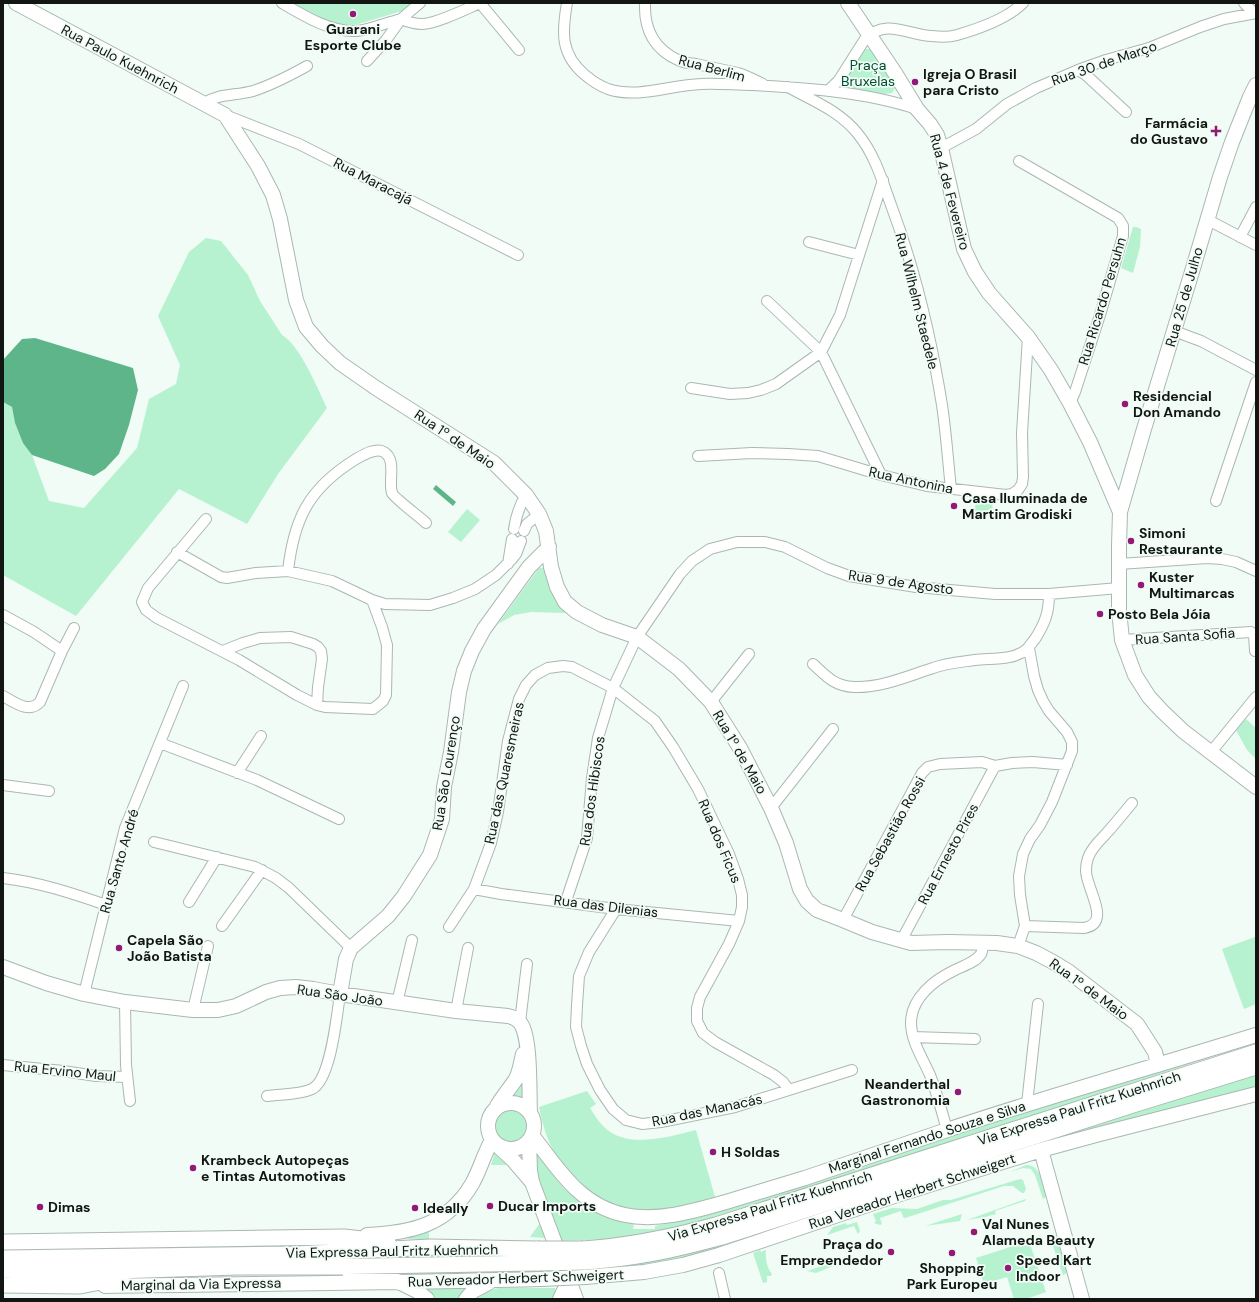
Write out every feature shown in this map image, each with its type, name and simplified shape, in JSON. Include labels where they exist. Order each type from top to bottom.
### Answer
[{"type":"main road","points":[[1231,1059],[1256,1048]]},
{"type":"main road","name":"Via Expressa Paul Fritz Kuehnrich","points":[[583,1256],[676,1236],[716,1225],[1256,1052]]},
{"type":"main road","name":"Via Expressa Paul Fritz Kuehnrich","points":[[3,1270],[84,1272],[237,1267],[320,1267],[538,1256],[583,1256],[611,1261],[641,1257],[678,1249],[722,1236],[1256,1067]]},
{"type":"main road","points":[[3,1242],[344,1237],[430,1247]]},
{"type":"main road","points":[[81,1258],[136,1241]]},
{"type":"main road","name":"Via Expressa Paul Fritz Kuehnrich","points":[[3,1258],[297,1254],[430,1247],[538,1256]]},
{"type":"main road","points":[[320,1267],[399,1282]]},
{"type":"main road","points":[[80,1286],[168,1269]]},
{"type":"main road","name":"Marginal da Via Expressa","points":[[3,1285],[80,1286]]},
{"type":"street","name":"Rua Paulo Kuehnrich","points":[[16,3],[225,115]]},
{"type":"street","points":[[282,3],[301,15],[326,26],[341,30],[357,31],[401,19],[412,23],[422,24],[432,22],[480,3],[519,50]]},
{"type":"street","points":[[367,61],[386,40],[401,19],[420,3]]},
{"type":"street","points":[[567,3],[563,25],[564,40],[568,55],[577,69],[591,80],[607,89],[639,93],[701,84],[788,87],[828,91],[899,103],[917,109]]},
{"type":"street","name":"Rua Berlim","points":[[645,3],[645,14],[649,30],[656,45],[666,53],[679,61],[738,73],[766,86]]},
{"type":"street","name":"Rua 4 de Fevereiro","points":[[848,3],[895,73],[917,109],[937,135],[964,249],[975,272],[989,293],[1028,337],[1051,370],[1090,442],[1120,512]]},
{"type":"street","points":[[828,91],[839,80],[856,50],[869,35],[878,30],[901,29],[931,36],[956,35],[1006,16],[1023,3]]},
{"type":"street","points":[[1244,3],[1255,13]]},
{"type":"street","name":"Rua 30 de Março","points":[[941,148],[976,129],[1007,104],[1036,88],[1078,70],[1106,60],[1149,48],[1224,19],[1255,13]]},
{"type":"street","points":[[202,104],[212,98],[252,91],[280,81],[307,66]]},
{"type":"street","points":[[1078,70],[1126,112]]},
{"type":"street","name":"Rua 25 de Julho","points":[[1120,512],[1191,275],[1206,219],[1232,142],[1256,85]]},
{"type":"street","name":"Rua Wilhelm Staedele","points":[[788,87],[824,105],[846,120],[858,133],[870,151],[882,180],[909,257],[927,326],[942,405],[952,489]]},
{"type":"street","name":"Rua Maracajá","points":[[225,115],[299,144],[518,255]]},
{"type":"street","name":"Rua 1º de Maio","points":[[225,115],[258,166],[273,195],[280,219],[296,300],[306,327],[322,346],[340,363],[376,388],[494,463],[526,495],[539,514],[546,531],[557,588],[566,602],[576,612],[596,622],[637,637],[679,669],[711,702],[740,748],[771,808],[786,843],[800,889],[807,901],[817,910],[872,932],[901,941],[922,944],[983,942],[1018,946],[1053,962],[1137,1024],[1155,1052],[1158,1065]]},
{"type":"street","name":"Rua Ricardo Persuhn","points":[[1019,161],[1118,218],[1123,226],[1123,236],[1100,315],[1070,403]]},
{"type":"street","points":[[691,388],[730,394],[748,393],[761,390],[776,384],[820,352],[840,315],[882,180]]},
{"type":"street","points":[[1240,237],[1256,207]]},
{"type":"street","points":[[1206,219],[1256,245]]},
{"type":"street","points":[[809,242],[859,255]]},
{"type":"street","points":[[767,301],[820,352],[881,475]]},
{"type":"street","points":[[1174,331],[1200,341],[1256,370]]},
{"type":"street","name":"Rua Antonina","points":[[698,456],[752,453],[818,456],[881,475],[927,486],[1012,494],[1018,490],[1022,484],[1023,477],[1022,433],[1028,337]]},
{"type":"street","points":[[1216,501],[1256,382]]},
{"type":"street","points":[[288,571],[294,534],[301,514],[311,498],[325,481],[340,468],[371,451],[384,452],[389,458],[392,494],[426,523]]},
{"type":"street","points":[[177,552],[221,577],[227,578],[256,573],[288,571],[332,581],[372,600],[385,604],[430,604],[453,598],[475,589],[496,575],[508,564],[517,535],[517,513],[521,502],[526,495]]},
{"type":"street","points":[[1120,512],[1119,588],[1122,640],[1135,675],[1149,697],[1183,731],[1256,787]]},
{"type":"street","points":[[517,535],[539,514]]},
{"type":"street","points":[[206,519],[148,588],[142,602],[146,610],[157,618],[223,651],[297,695],[317,705],[325,707],[373,710],[383,701],[386,695],[387,645],[372,600]]},
{"type":"street","name":"Rua 9 de Agosto","points":[[637,637],[680,574],[692,561],[710,549],[737,542],[765,542],[785,547],[826,568],[849,576],[916,587],[995,594],[1050,594],[1119,588]]},
{"type":"street","name":"Rua São Lourenço","points":[[351,948],[388,916],[404,896],[430,855],[442,819],[444,787],[451,752],[459,692],[464,671],[472,651],[484,629],[529,567],[549,547]]},
{"type":"street","points":[[1119,564],[1207,558],[1236,562],[1256,571]]},
{"type":"street","points":[[813,664],[829,679],[839,685],[854,687],[891,682],[935,667],[953,663],[1009,657],[1020,654],[1028,648],[1047,617],[1050,594]]},
{"type":"street","points":[[3,615],[34,632],[62,651]]},
{"type":"street","points":[[3,696],[25,707],[37,705],[40,702],[62,651],[74,628]]},
{"type":"street","name":"Rua Santa Sofia","points":[[1122,640],[1251,632],[1254,635],[1255,651]]},
{"type":"street","points":[[223,651],[260,638],[291,637],[313,644],[321,651],[322,659],[317,705]]},
{"type":"street","name":"Rua dos Hibiscos","points":[[566,901],[587,838],[592,778],[598,738],[613,688],[637,637]]},
{"type":"street","points":[[1018,946],[1025,926],[1020,895],[1019,876],[1023,854],[1052,802],[1072,751],[1072,742],[1068,732],[1049,711],[1038,690],[1028,648]]},
{"type":"street","points":[[711,702],[749,654]]},
{"type":"street","name":"Rua das Quaresmeiras","points":[[449,927],[474,889],[491,843],[498,812],[508,741],[519,699],[526,685],[535,675],[548,668],[563,666],[572,667],[613,688]]},
{"type":"street","name":"Rua Santo André","points":[[84,994],[125,828],[183,686]]},
{"type":"street","name":"Rua dos Ficus","points":[[613,688],[655,721],[673,747],[698,789],[729,854],[738,879],[742,895],[742,908],[739,921],[729,944],[700,997],[697,1008],[697,1021],[703,1033],[709,1038],[774,1075],[783,1082],[789,1090]]},
{"type":"street","points":[[1211,752],[1256,697]]},
{"type":"street","points":[[771,808],[833,729]]},
{"type":"street","points":[[237,773],[261,736]]},
{"type":"street","points":[[160,743],[264,783],[339,819]]},
{"type":"street","name":"Rua Sebastião Rossi","points":[[843,920],[928,767],[940,764],[982,762],[995,766],[1012,763],[1033,762],[1067,765]]},
{"type":"street","name":"Rua Ernesto Pires","points":[[901,941],[995,766]]},
{"type":"street","points":[[3,785],[49,791]]},
{"type":"street","points":[[1025,926],[1091,927],[1096,921],[1098,913],[1088,884],[1086,871],[1088,859],[1094,848],[1132,803]]},
{"type":"street","points":[[154,842],[217,857],[262,870],[289,888],[351,948],[346,959],[330,1056],[321,1082],[313,1088],[299,1092],[267,1096]]},
{"type":"street","points":[[189,902],[217,857]]},
{"type":"street","points":[[222,926],[262,870]]},
{"type":"street","points":[[3,878],[50,887],[106,905]]},
{"type":"street","name":"Rua das Dilenias","points":[[474,889],[616,909],[739,921]]},
{"type":"street","name":"Rua das Manacás","points":[[616,909],[589,952],[580,976],[576,1027],[587,1064],[600,1090],[613,1109],[626,1120],[642,1124],[661,1122],[735,1107],[852,1070]]},
{"type":"street","points":[[397,1003],[412,940]]},
{"type":"street","points":[[948,1130],[930,1076],[913,1037],[911,1024],[913,1011],[919,997],[932,984],[945,975],[977,958],[983,949],[983,942]]},
{"type":"street","points":[[193,1010],[208,946]]},
{"type":"street","points":[[456,1011],[468,948]]},
{"type":"street","points":[[527,964],[520,1022],[527,1040],[530,1113]]},
{"type":"street","name":"Rua São João","points":[[3,967],[46,983],[84,994],[125,1002],[193,1010],[218,1010],[236,1006],[266,992],[280,988],[313,989],[397,1003],[508,1016],[515,1018],[520,1022]]},
{"type":"street","points":[[125,1002],[127,1077],[130,1101]]},
{"type":"street","points":[[1028,1104],[1038,1004]]},
{"type":"street","name":"Marginal Fernando Souza e Silva","points":[[531,1138],[564,1178],[590,1201],[607,1210],[626,1216],[650,1218],[680,1214],[758,1193],[1028,1104],[1256,1035]]},
{"type":"street","points":[[913,1037],[975,1039]]},
{"type":"street","points":[[527,1040],[520,1070],[516,1079],[493,1110],[488,1122],[489,1134],[495,1143],[513,1160],[532,1182]]},
{"type":"street","name":"Rua Ervino Maul","points":[[3,1065],[96,1076],[127,1077]]},
{"type":"street","name":"Rua Vereador Herbert Schweigert","points":[[399,1282],[585,1278],[644,1272],[682,1265],[719,1255],[894,1196],[1041,1150],[1256,1094]]},
{"type":"street","points":[[497,1106],[509,1102],[521,1105],[530,1113],[534,1120],[534,1128],[531,1138],[530,1170],[532,1182],[576,1299]]},
{"type":"street","points":[[495,1143],[505,1149],[518,1148],[524,1146],[531,1138]]},
{"type":"street","points":[[344,1237],[393,1234],[412,1230],[439,1219],[461,1201],[495,1143]]},
{"type":"street","points":[[1041,1150],[1082,1299]]},
{"type":"street","points":[[719,1273],[725,1299]]},
{"type":"street","points":[[466,1299],[473,1291],[492,1280]]},
{"type":"street","points":[[560,1299],[569,1280]]},
{"type":"street","points":[[399,1282],[417,1291],[428,1299]]},
{"type":"street","name":"Marginal da Via Expressa","points":[[80,1286],[399,1282]]},
{"type":"green space","name":"Guarani Esporte Clube","points":[[291,3],[411,3],[402,11],[355,25],[333,23]]},
{"type":"green space","name":"Praça Bruxelas","points":[[873,49],[896,86],[892,93],[884,94],[848,90],[846,88],[843,81],[860,51]]},
{"type":"green space","points":[[1133,227],[1141,229],[1140,247],[1133,273],[1121,268]]},
{"type":"green space","points":[[206,238],[221,241],[248,275],[260,301],[282,335],[295,348],[301,357],[327,408],[278,474],[247,524],[179,489],[76,616],[3,575],[3,402],[12,407],[15,423],[23,442],[32,455],[49,501],[84,508],[137,448],[149,399],[176,384],[180,365],[158,316],[189,252]]},
{"type":"green space","points":[[976,498],[993,500],[992,512],[975,511]]},
{"type":"green space","points":[[467,509],[480,520],[461,542],[448,532]]},
{"type":"green space","points":[[539,568],[544,568],[556,596],[567,613],[531,612],[514,615],[498,624]]},
{"type":"green space","points":[[1246,719],[1256,728],[1256,759],[1247,750],[1236,730]]},
{"type":"green space","points":[[1255,937],[1256,1004],[1244,1009],[1222,949]]},
{"type":"green space","points":[[1249,1044],[1098,1095],[691,1225],[645,1235],[614,1239],[559,1241],[532,1168],[533,1154],[538,1151],[558,1182],[579,1201],[598,1211],[634,1223],[633,1229],[655,1229],[655,1226],[689,1219],[1034,1108]]},
{"type":"green space","points":[[1256,1075],[1256,1088],[695,1255],[639,1268],[570,1271],[623,1266],[679,1255],[1070,1131]]},
{"type":"green space","points":[[525,1079],[526,1102],[510,1098],[511,1092]]},
{"type":"green space","points":[[587,1091],[596,1104],[590,1108],[599,1122],[612,1133],[623,1138],[648,1140],[696,1130],[715,1197],[688,1205],[662,1210],[631,1209],[613,1205],[605,1201],[596,1196],[579,1182],[557,1158],[546,1135],[539,1107]]},
{"type":"green space","points":[[507,1108],[515,1108],[522,1111],[527,1116],[530,1127],[527,1138],[522,1143],[515,1146],[507,1146],[500,1143],[495,1138],[492,1131],[492,1123],[495,1116],[500,1111]]},
{"type":"green space","points":[[495,1152],[514,1165],[491,1165]]},
{"type":"green space","points":[[1026,1165],[1035,1168],[1040,1176],[1046,1197],[1043,1199],[1035,1175],[1031,1169],[1023,1168],[1010,1172]]},
{"type":"green space","points":[[1020,1179],[1023,1180],[1026,1189],[1024,1193],[1013,1186],[1004,1186],[905,1218],[903,1217],[901,1211],[880,1218],[882,1224],[880,1225],[874,1223],[876,1221],[873,1214],[892,1208],[917,1209],[943,1200],[951,1200]]},
{"type":"green space","points":[[1026,1199],[1025,1201],[995,1211],[996,1214],[967,1220]]},
{"type":"green space","points":[[962,1214],[960,1221],[925,1226]]},
{"type":"green space","points":[[857,1222],[860,1231],[858,1234],[854,1226],[827,1235],[833,1227],[846,1223],[847,1225]]},
{"type":"green space","points":[[540,1223],[546,1238],[530,1237]]},
{"type":"green space","points":[[429,1228],[429,1240],[409,1239],[405,1237]]},
{"type":"green space","name":"Speed Kart Indoor","points":[[1029,1241],[1046,1292],[1026,1299],[1014,1299],[1007,1277],[984,1284],[976,1258]]},
{"type":"green space","points":[[1058,1241],[1067,1273],[1063,1275],[1052,1243]]},
{"type":"green space","points":[[760,1250],[761,1252],[766,1250],[767,1263],[772,1274],[771,1276],[767,1276],[767,1282],[763,1283],[753,1253]]},
{"type":"green space","points":[[834,1262],[838,1264],[816,1273],[807,1271]]},
{"type":"green space","points":[[378,1271],[552,1271],[552,1275],[399,1277]]},
{"type":"green space","points":[[418,1285],[469,1285],[458,1299],[437,1299]]},
{"type":"green space","points":[[498,1288],[555,1288],[556,1293],[553,1299],[476,1299],[483,1293]]},
{"type":"shaded area","points":[[35,338],[133,368],[138,390],[129,425],[119,454],[105,469],[94,476],[32,455],[23,443],[15,423],[12,407],[3,402],[3,360],[22,339]]},
{"type":"shaded area","points":[[436,485],[456,502],[453,506],[433,489]]},
{"type":"place","name":"Guarani Esporte Clube","points":[[353,14]]},
{"type":"place","name":"Igreja O Brasil para Cristo","points":[[915,82]]},
{"type":"place","name":"Farmácia do Gustavo","points":[[1216,131]]},
{"type":"place","name":"Residencial Don Amando","points":[[1125,404]]},
{"type":"place","name":"Casa Iluminada de Martim Grodiski","points":[[954,506]]},
{"type":"place","name":"Simoni Restaurante","points":[[1131,541]]},
{"type":"place","name":"Kuster Multimarcas","points":[[1141,585]]},
{"type":"place","name":"Posto Bela Jóia","points":[[1100,614]]},
{"type":"place","name":"Capela São João Batista","points":[[119,948]]},
{"type":"place","name":"Neanderthal Gastronomia","points":[[958,1092]]},
{"type":"place","name":"H Soldas","points":[[713,1152]]},
{"type":"place","name":"Krambeck Autopeças e Tintas Automotivas","points":[[193,1168]]},
{"type":"place","name":"Ducar Imports","points":[[490,1206]]},
{"type":"place","name":"Dimas","points":[[40,1207]]},
{"type":"place","name":"Ideally","points":[[415,1208]]},
{"type":"place","name":"Val Nunes Alameda Beauty","points":[[974,1232]]},
{"type":"place","name":"Praça do Empreendedor","points":[[891,1252]]},
{"type":"place","name":"Shopping Park Europeu","points":[[952,1253]]},
{"type":"place","name":"Speed Kart Indoor","points":[[1008,1268]]}]
